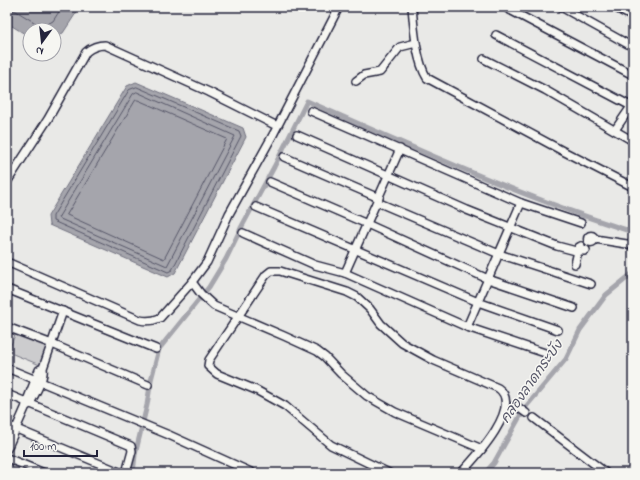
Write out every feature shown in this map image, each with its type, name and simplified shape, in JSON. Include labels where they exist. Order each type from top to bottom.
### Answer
[{"type":"street","points":[[7,262],[140,320],[147,322],[160,318],[192,282],[207,262],[229,214],[339,7]]},
{"type":"street","points":[[412,7],[416,43],[424,73],[427,78],[633,187]]},
{"type":"street","points":[[561,7],[633,47]]},
{"type":"street","points":[[614,7],[633,17]]},
{"type":"street","points":[[508,9],[633,75]]},
{"type":"street","points":[[496,35],[631,106],[615,130]]},
{"type":"street","points":[[356,81],[364,76],[380,72],[400,47],[416,43]]},
{"type":"street","points":[[7,182],[48,119],[86,52],[92,47],[98,45],[105,45],[209,92],[277,126]]},
{"type":"street","points":[[484,59],[545,90],[633,141]]},
{"type":"street","points":[[311,111],[521,203],[581,223]]},
{"type":"street","points":[[297,135],[467,210],[558,246],[633,245]]},
{"type":"street","points":[[345,273],[400,149]]},
{"type":"street","points":[[284,158],[499,254],[591,284]]},
{"type":"street","points":[[270,182],[488,279],[574,308]]},
{"type":"street","points":[[467,327],[521,203]]},
{"type":"street","points":[[256,207],[478,302],[558,330]]},
{"type":"street","points":[[243,233],[315,264],[345,273],[467,327],[545,353]]},
{"type":"street","points":[[575,264],[585,246]]},
{"type":"street","points":[[389,473],[331,445],[285,406],[256,390],[217,374],[210,369],[208,364],[209,360],[266,275],[271,271],[280,271],[346,292],[357,297],[370,309],[381,324],[402,343],[433,360],[498,388],[503,392],[506,400],[504,411],[490,440],[461,473]]},
{"type":"street","points":[[192,282],[207,300],[222,310],[316,351],[325,357],[341,374],[367,396],[395,412],[482,449]]},
{"type":"street","points":[[7,289],[156,348]]},
{"type":"street","points":[[7,449],[38,380],[44,372],[43,368],[63,311]]},
{"type":"street","points":[[7,326],[148,385]]},
{"type":"street","points":[[7,368],[169,435],[253,473]]},
{"type":"street","points":[[7,394],[27,404],[131,446],[132,451],[126,473]]},
{"type":"street","points":[[515,405],[526,413]]},
{"type":"street","points":[[534,418],[606,473]]},
{"type":"street","points":[[7,425],[122,473]]},
{"type":"street","points":[[7,458],[44,473]]},
{"type":"shaded area","points":[[17,330],[48,343],[40,365],[8,352]]},
{"type":"water","points":[[7,7],[80,7],[62,33],[62,22],[22,22],[22,32],[7,23]]},
{"type":"water","points":[[136,82],[243,128],[246,137],[175,273],[168,277],[49,225],[48,216],[127,86]]},
{"type":"waterway","points":[[133,473],[135,455],[159,349],[209,287],[226,259],[307,101],[509,188],[633,232]]},
{"type":"waterway","name":"คลองลาดกระบัง","points":[[485,473],[494,463],[524,409],[566,359],[580,330],[606,295],[633,273]]}]
